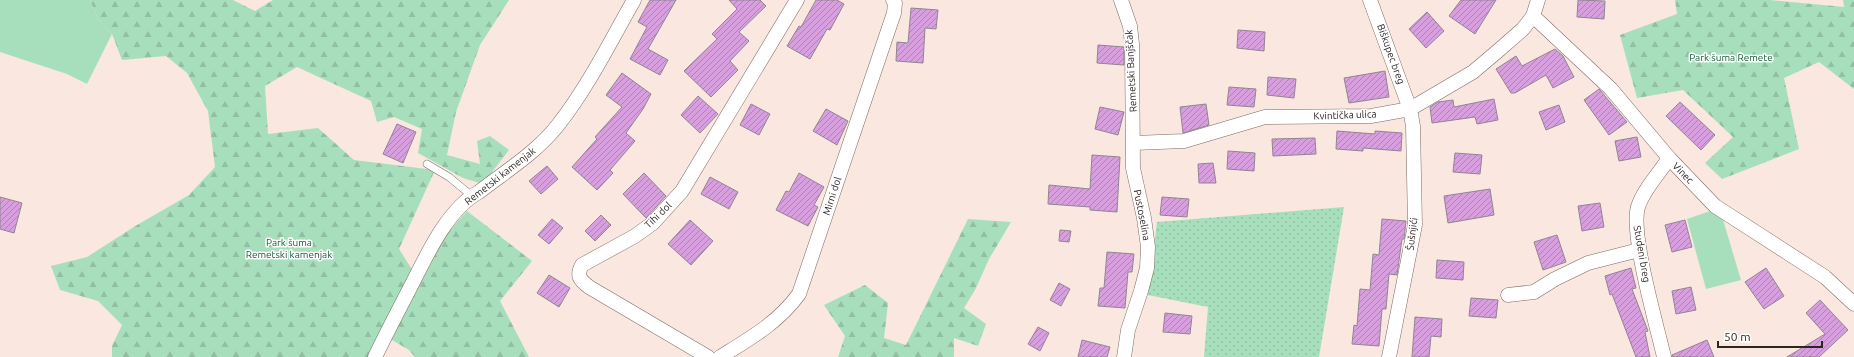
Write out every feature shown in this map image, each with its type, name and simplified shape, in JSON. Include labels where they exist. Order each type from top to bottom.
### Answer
[{"type":"street","name":"Remetski kamenjak","points":[[375,357],[429,252],[458,209],[472,196],[526,156],[558,126],[591,74],[634,0]]},
{"type":"street","name":"Tihi dol","points":[[708,357],[589,288],[579,279],[578,272],[582,265],[629,240],[653,222],[682,191],[797,0]]},
{"type":"street","name":"Mirni dol","points":[[720,357],[777,320],[789,308],[799,294],[894,13],[895,3],[893,0]]},
{"type":"street","name":"Remetski Banjščak","points":[[1121,0],[1130,26],[1132,44],[1134,143]]},
{"type":"street","name":"Biškupec breg","points":[[1370,0],[1410,109]]},
{"type":"street","name":"Kvintička ulica","points":[[1134,143],[1184,141],[1265,117],[1371,116],[1410,109],[1473,72],[1523,29],[1533,16],[1538,0]]},
{"type":"street","name":"Vinec","points":[[1533,16],[1611,89],[1669,158],[1715,206],[1825,277],[1854,304]]},
{"type":"street","name":"Šušnjići","points":[[1388,357],[1415,225],[1413,126],[1410,109]]},
{"type":"street","name":"Pustoselina","points":[[1124,357],[1128,330],[1142,291],[1147,268],[1148,247],[1134,168],[1134,143]]},
{"type":"street","name":"Studeni breg","points":[[1664,357],[1639,250],[1636,222],[1638,208],[1642,197],[1669,158]]},
{"type":"street","points":[[1508,296],[1534,292],[1555,279],[1588,263],[1639,250]]},
{"type":"lane","points":[[427,164],[449,177],[472,196]]},
{"type":"green space","points":[[0,0],[90,0],[98,19],[112,34],[87,84],[67,74],[0,52]]},
{"type":"green space","name":"Park šuma Remetski kamenjak","points":[[90,0],[233,0],[255,11],[273,0],[509,0],[480,45],[456,112],[447,155],[480,164],[477,141],[490,136],[509,150],[483,184],[463,178],[418,153],[422,129],[394,117],[377,122],[371,101],[297,67],[265,86],[268,134],[318,128],[354,160],[435,170],[399,249],[420,282],[448,232],[467,211],[532,261],[500,301],[529,357],[415,357],[409,350],[382,334],[370,357],[112,357],[112,346],[122,325],[98,301],[60,290],[51,266],[87,257],[137,225],[189,195],[215,167],[208,111],[187,73],[166,56],[122,60],[112,34],[98,19]]},
{"type":"green space","name":"Park šuma Remete","points":[[1675,0],[1770,0],[1844,7],[1843,0],[1854,0],[1854,89],[1819,62],[1784,78],[1799,149],[1722,179],[1705,163],[1733,137],[1683,90],[1637,98],[1620,35],[1677,14]]},
{"type":"green space","points":[[1344,207],[1319,357],[1204,357],[1208,307],[1148,295],[1157,222]]},
{"type":"green space","points":[[1716,209],[1721,213],[1741,280],[1706,289],[1687,219]]},
{"type":"green space","points":[[968,219],[1011,222],[989,259],[975,290],[964,308],[986,324],[978,346],[954,338],[954,357],[838,357],[845,336],[824,305],[865,285],[888,303],[884,338],[906,345]]},
{"type":"building","points":[[650,0],[676,0],[648,49],[668,60],[660,75],[630,59],[647,27],[638,22]]},
{"type":"building","points":[[729,0],[760,0],[766,6],[739,32],[749,41],[730,61],[738,70],[711,97],[684,71],[717,39],[712,34],[737,9]]},
{"type":"building","points":[[816,0],[837,0],[844,4],[830,30],[827,29],[810,59],[787,46],[799,26],[801,27]]},
{"type":"building","points":[[1461,0],[1496,0],[1475,34],[1449,16]]},
{"type":"building","points":[[1578,0],[1605,1],[1604,19],[1577,17]]},
{"type":"building","points":[[911,8],[938,10],[936,29],[925,28],[923,63],[896,61],[897,42],[908,43]]},
{"type":"building","points":[[1427,12],[1444,31],[1426,48],[1409,29]]},
{"type":"building","points":[[1238,30],[1265,32],[1264,51],[1237,48]]},
{"type":"building","points":[[1098,45],[1124,47],[1124,65],[1097,63]]},
{"type":"building","points":[[1555,49],[1563,56],[1574,77],[1553,88],[1546,75],[1515,93],[1511,93],[1496,69],[1516,56],[1522,66]]},
{"type":"building","points":[[1385,71],[1389,97],[1349,103],[1344,78]]},
{"type":"building","points":[[622,73],[651,94],[643,109],[626,133],[635,141],[610,170],[613,173],[597,190],[572,167],[597,139],[595,137],[622,107],[606,95]]},
{"type":"building","points":[[1268,77],[1296,79],[1294,98],[1267,95]]},
{"type":"building","points":[[1229,87],[1256,89],[1254,107],[1227,105]]},
{"type":"building","points":[[1599,89],[1627,122],[1609,135],[1584,100]]},
{"type":"building","points":[[698,96],[718,114],[700,133],[681,115]]},
{"type":"building","points":[[1494,99],[1498,120],[1477,124],[1475,117],[1432,123],[1430,107],[1438,102],[1453,100],[1454,107]]},
{"type":"building","points":[[1680,102],[1715,135],[1701,150],[1666,116]]},
{"type":"building","points":[[751,104],[770,114],[759,135],[740,125]]},
{"type":"building","points":[[1206,104],[1209,125],[1183,133],[1180,107]]},
{"type":"building","points":[[1559,105],[1565,122],[1546,130],[1539,112]]},
{"type":"building","points":[[1100,107],[1124,112],[1118,135],[1095,129]]},
{"type":"building","points":[[826,109],[848,121],[837,145],[813,131]]},
{"type":"building","points":[[397,124],[416,132],[403,163],[383,154]]},
{"type":"building","points":[[1337,131],[1375,134],[1375,131],[1402,133],[1401,151],[1363,148],[1363,151],[1336,149]]},
{"type":"building","points":[[1637,137],[1641,157],[1619,161],[1615,141]]},
{"type":"building","points":[[1315,138],[1316,154],[1273,156],[1272,139]]},
{"type":"building","points":[[1228,151],[1255,153],[1254,171],[1227,169]]},
{"type":"building","points":[[1455,153],[1482,155],[1480,174],[1453,172]]},
{"type":"building","points":[[1092,155],[1120,157],[1117,212],[1090,210],[1090,207],[1048,204],[1049,185],[1090,189]]},
{"type":"building","points":[[1213,163],[1216,183],[1199,183],[1198,164]]},
{"type":"building","points":[[547,166],[558,179],[541,194],[529,181]]},
{"type":"building","points":[[644,173],[666,196],[646,218],[623,194]]},
{"type":"building","points":[[799,173],[824,187],[814,205],[818,207],[808,226],[776,210],[786,191],[789,192]]},
{"type":"building","points":[[710,177],[738,192],[729,209],[701,194]]},
{"type":"building","points":[[1490,189],[1494,215],[1448,223],[1444,196]]},
{"type":"building","points":[[0,197],[22,203],[14,233],[0,229]]},
{"type":"building","points":[[1162,197],[1189,199],[1187,217],[1160,215]]},
{"type":"building","points":[[1600,203],[1604,227],[1582,231],[1578,206]]},
{"type":"building","points":[[601,215],[611,225],[595,241],[585,231]]},
{"type":"building","points":[[552,219],[563,228],[549,244],[538,235]]},
{"type":"building","points":[[1382,219],[1406,221],[1397,275],[1389,274],[1386,309],[1382,309],[1379,346],[1352,344],[1354,325],[1357,326],[1360,289],[1370,290],[1373,254],[1379,255]]},
{"type":"building","points":[[690,220],[713,241],[691,265],[668,244]]},
{"type":"building","points":[[1685,220],[1692,247],[1672,252],[1665,225]]},
{"type":"building","points":[[1060,230],[1071,231],[1069,242],[1059,241]]},
{"type":"building","points":[[1557,235],[1566,262],[1543,270],[1534,242]]},
{"type":"building","points":[[1107,252],[1134,254],[1132,272],[1128,272],[1125,308],[1098,306],[1100,288],[1104,288]]},
{"type":"building","points":[[1437,260],[1464,262],[1463,280],[1436,278]]},
{"type":"building","points":[[1631,268],[1636,288],[1632,289],[1648,331],[1645,332],[1650,357],[1636,357],[1612,294],[1610,295],[1605,276]]},
{"type":"building","points":[[1766,268],[1784,296],[1764,309],[1745,282]]},
{"type":"building","points":[[549,275],[570,288],[559,307],[537,293]]},
{"type":"building","points":[[1059,283],[1070,289],[1061,306],[1050,300]]},
{"type":"building","points":[[1691,287],[1696,310],[1676,314],[1672,291]]},
{"type":"building","points":[[1471,298],[1498,300],[1496,318],[1469,316]]},
{"type":"building","points":[[1820,300],[1848,330],[1819,357],[1787,357],[1825,334],[1806,313]]},
{"type":"building","points":[[1165,313],[1192,316],[1190,334],[1163,332]]},
{"type":"building","points":[[1415,317],[1442,319],[1441,337],[1431,336],[1429,357],[1412,357]]},
{"type":"building","points":[[1038,327],[1049,333],[1040,351],[1028,344]]},
{"type":"building","points":[[1082,340],[1110,347],[1107,357],[1078,357]]},
{"type":"building","points":[[1707,340],[1714,357],[1672,357],[1672,355]]}]
